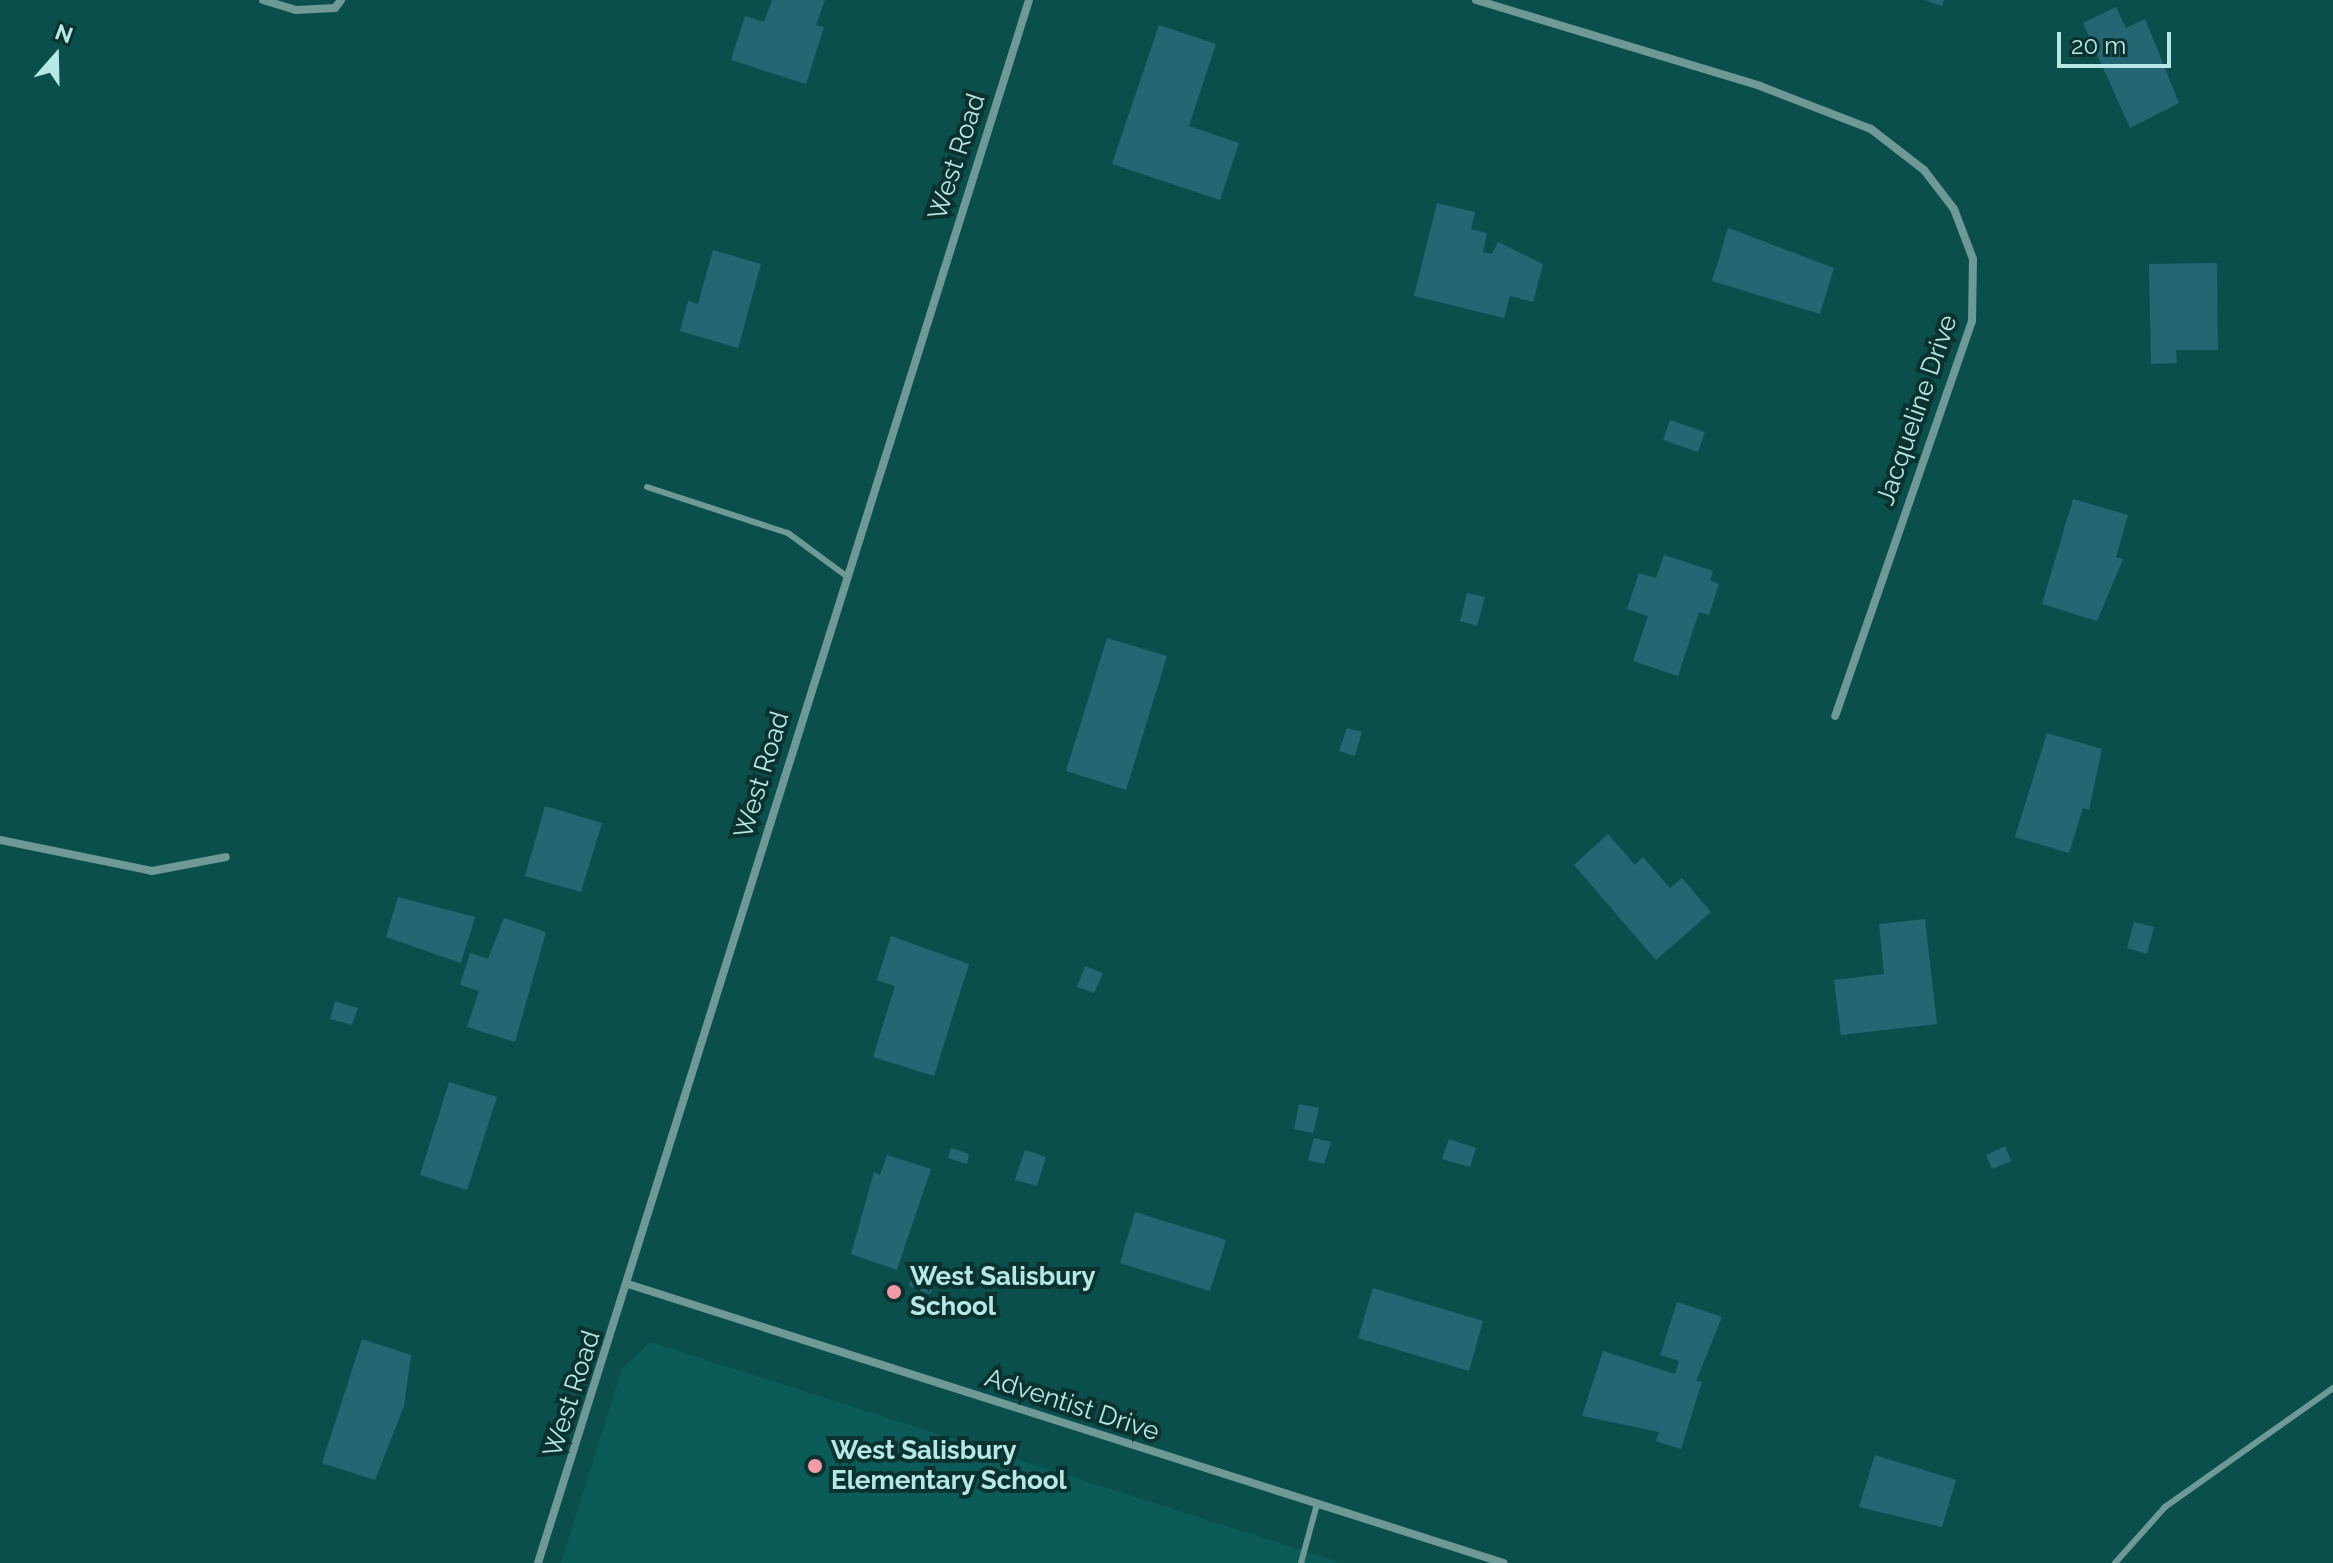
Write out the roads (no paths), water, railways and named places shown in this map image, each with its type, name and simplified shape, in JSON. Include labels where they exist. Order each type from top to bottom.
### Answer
[{"type":"street","points":[[263,0],[296,10],[335,8],[341,0]]},
{"type":"street","name":"West Road","points":[[538,1563],[628,1284],[845,575],[1029,0]]},
{"type":"street","name":"Jacqueline Drive","points":[[1476,0],[1760,86],[1871,129],[1924,170],[1954,209],[1973,259],[1972,321],[1835,716]]},
{"type":"street","points":[[0,840],[152,871],[226,857]]},
{"type":"street","name":"Adventist Drive","points":[[628,1284],[1504,1563]]},
{"type":"lane","points":[[647,487],[788,533],[845,575]]},
{"type":"lane","points":[[2115,1563],[2165,1507],[2333,1388]]},
{"type":"lane","points":[[1301,1563],[1317,1504]]},
{"type":"place","name":"West Salisbury School","points":[[894,1292]]},
{"type":"place","name":"West Salisbury Elementary School","points":[[815,1466]]}]
